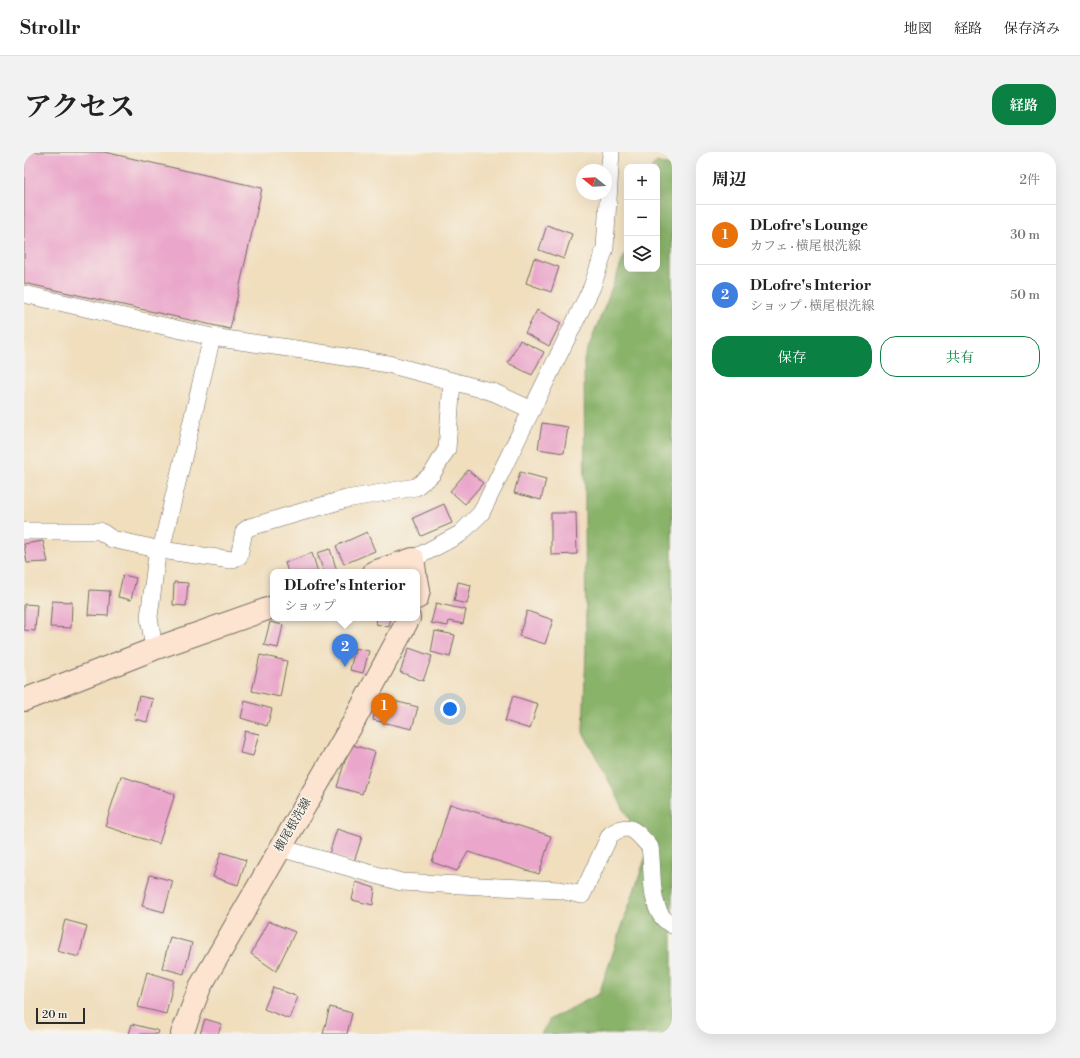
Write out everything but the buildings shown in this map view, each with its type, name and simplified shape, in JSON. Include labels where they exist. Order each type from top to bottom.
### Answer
[{"type":"main road","points":[[24,700],[154,649],[270,608]]},
{"type":"main road","name":"横尾根洗線","points":[[182,1034],[200,988],[353,723],[407,621]]},
{"type":"street","points":[[416,569],[460,534],[481,513],[592,287],[604,248],[611,152]]},
{"type":"street","points":[[24,294],[212,337],[388,364],[493,392],[532,410]]},
{"type":"street","points":[[154,649],[149,617],[157,556],[161,550],[212,337]]},
{"type":"street","points":[[24,531],[100,531],[112,539],[161,550],[231,560],[240,556],[244,531],[250,527],[346,499],[416,487],[432,474],[446,449],[452,382]]},
{"type":"street","points":[[280,848],[401,882],[560,890],[582,895],[610,835],[618,829],[627,827],[634,831],[650,847],[652,880],[659,913],[672,925]]},
{"type":"green space","points":[[657,162],[672,167],[672,1034],[541,1034],[550,1019],[599,994],[647,853],[583,732],[586,650],[584,359],[624,257],[624,272],[660,272],[660,164],[655,164]]},
{"type":"place","name":"DLofre's Interior","points":[[345,667]]},
{"type":"place","name":"DLofre's Lounge","points":[[384,726]]}]
